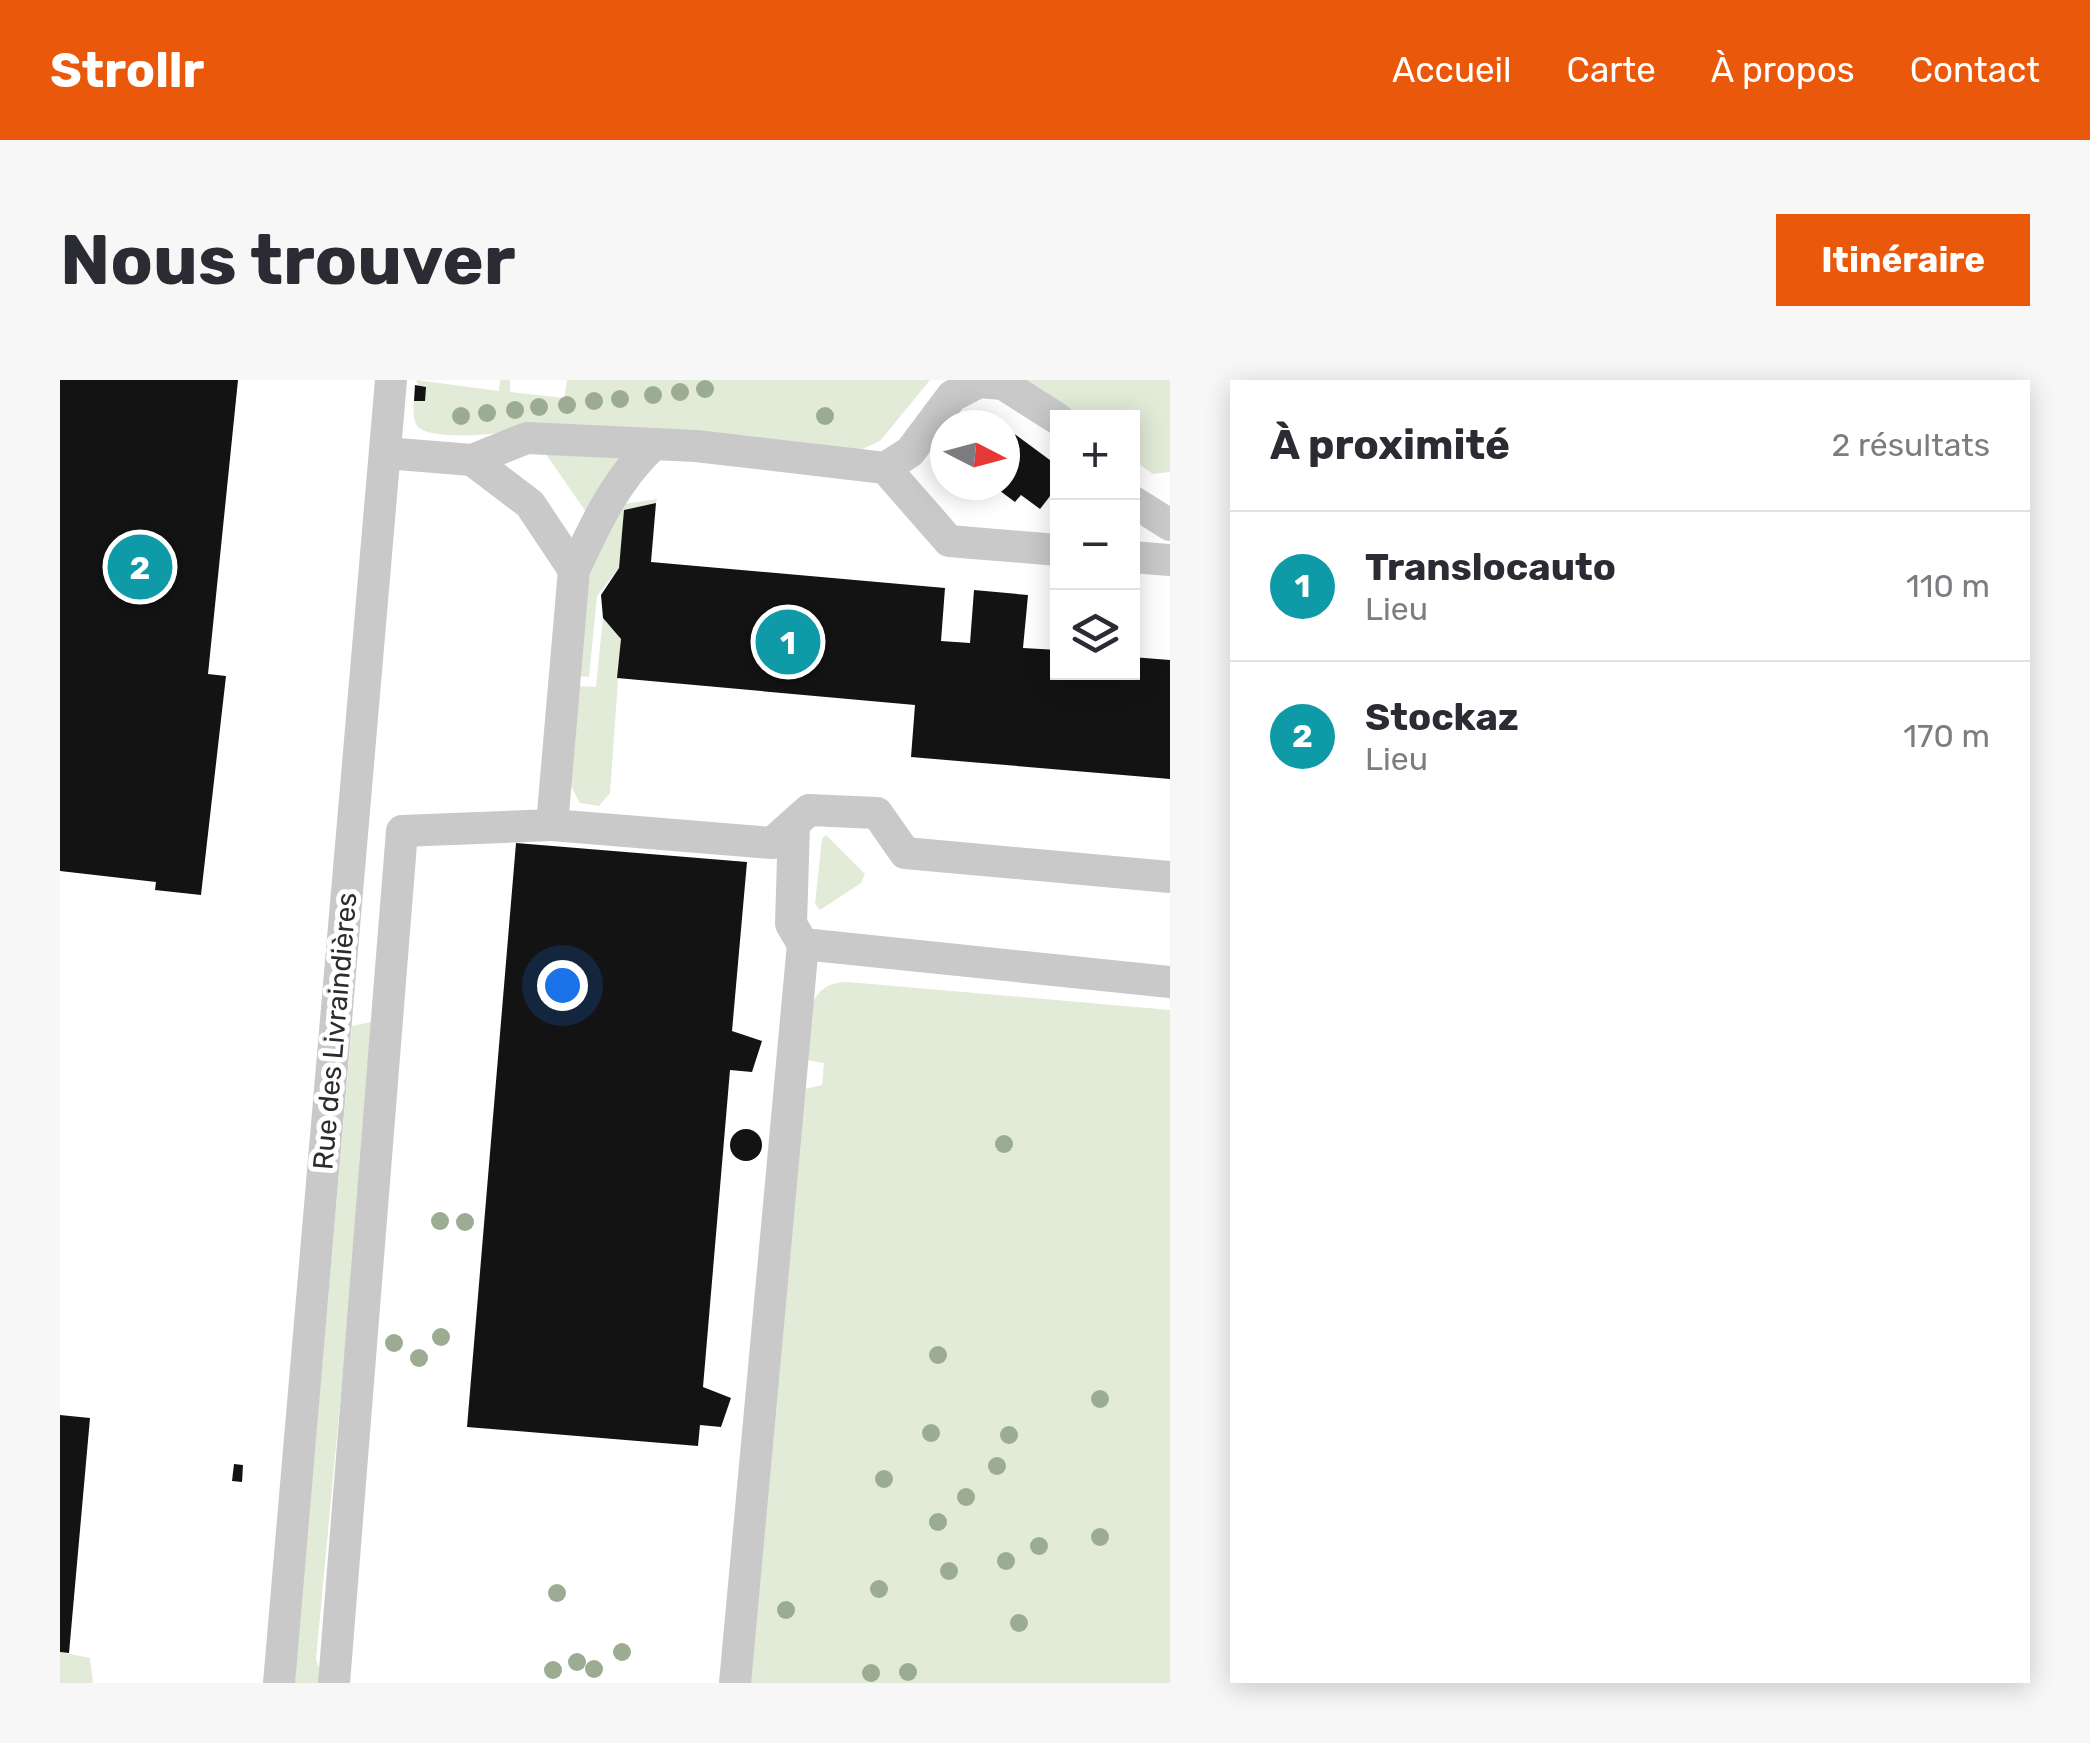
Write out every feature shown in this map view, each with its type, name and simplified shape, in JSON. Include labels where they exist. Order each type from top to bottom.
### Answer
[{"type":"street","name":"Rue des Livraindières","points":[[279,1683],[391,380]]},
{"type":"street","points":[[385,452],[472,460],[527,438],[696,446],[885,468],[910,452],[952,396],[979,382],[1003,384],[1050,414]]},
{"type":"street","points":[[552,825],[574,570],[602,510],[630,467],[654,444]]},
{"type":"street","points":[[472,460],[530,504],[574,570]]},
{"type":"street","points":[[885,468],[949,541],[1050,549]]},
{"type":"street","points":[[1140,506],[1170,525]]},
{"type":"street","points":[[1140,558],[1170,560]]},
{"type":"street","points":[[334,1683],[402,830],[552,825],[772,843],[810,810],[877,813],[905,853],[1170,877]]},
{"type":"street","points":[[736,1683],[803,944],[790,924],[794,824]]},
{"type":"street","points":[[803,944],[1170,982]]},
{"type":"green space","points":[[416,380],[499,391],[500,380],[510,380],[510,392],[564,398],[567,380],[930,380],[880,441],[860,450],[663,434],[544,430],[443,434],[423,430],[416,424],[414,401],[425,401]]},
{"type":"green space","points":[[1026,380],[1170,380],[1170,472],[1153,474],[1140,465],[1140,410],[1067,410]]},
{"type":"green space","points":[[624,450],[586,512],[546,454]]},
{"type":"green space","points":[[657,499],[656,503],[624,510],[619,568],[597,596],[589,677],[578,676],[590,571],[624,504]]},
{"type":"green space","points":[[603,618],[621,639],[610,793],[599,806],[580,803],[569,782],[577,686],[596,687]]},
{"type":"green space","points":[[826,835],[865,874],[861,883],[820,910],[815,904],[822,839]]},
{"type":"green space","points":[[848,982],[1170,1010],[1170,1683],[749,1683],[800,1090],[822,1085],[824,1063],[801,1059],[804,1033],[816,997],[823,989]]},
{"type":"green space","points":[[376,1021],[316,1659],[324,1683],[294,1683],[352,1026]]},
{"type":"green space","points":[[60,1652],[90,1658],[93,1683],[60,1683]]},
{"type":"building","points":[[60,380],[238,380],[208,674],[226,676],[201,895],[155,890],[156,882],[60,871]]},
{"type":"building","points":[[415,385],[426,387],[425,401],[414,401]]},
{"type":"building","points":[[1020,438],[1050,460],[1050,496],[1040,509],[1021,495]]},
{"type":"building","points":[[656,503],[651,562],[945,588],[941,641],[970,643],[974,590],[1028,595],[1023,648],[1050,650],[1050,680],[1140,680],[1140,658],[1170,660],[1170,779],[911,757],[915,705],[617,678],[621,639],[603,618],[601,595],[619,568],[624,510]]},
{"type":"building","points":[[516,843],[747,862],[732,1031],[762,1041],[752,1072],[730,1070],[703,1387],[731,1398],[721,1427],[700,1425],[698,1446],[467,1427]]},
{"type":"building","points":[[746,1129],[757,1134],[762,1145],[757,1156],[746,1161],[735,1156],[730,1145],[735,1134]]},
{"type":"building","points":[[60,1415],[90,1418],[69,1653],[60,1652]]},
{"type":"building","points":[[234,1464],[243,1465],[242,1482],[232,1481]]},
{"type":"place","name":"Stockaz","points":[[140,567]]},
{"type":"place","name":"Translocauto","points":[[788,642]]}]
